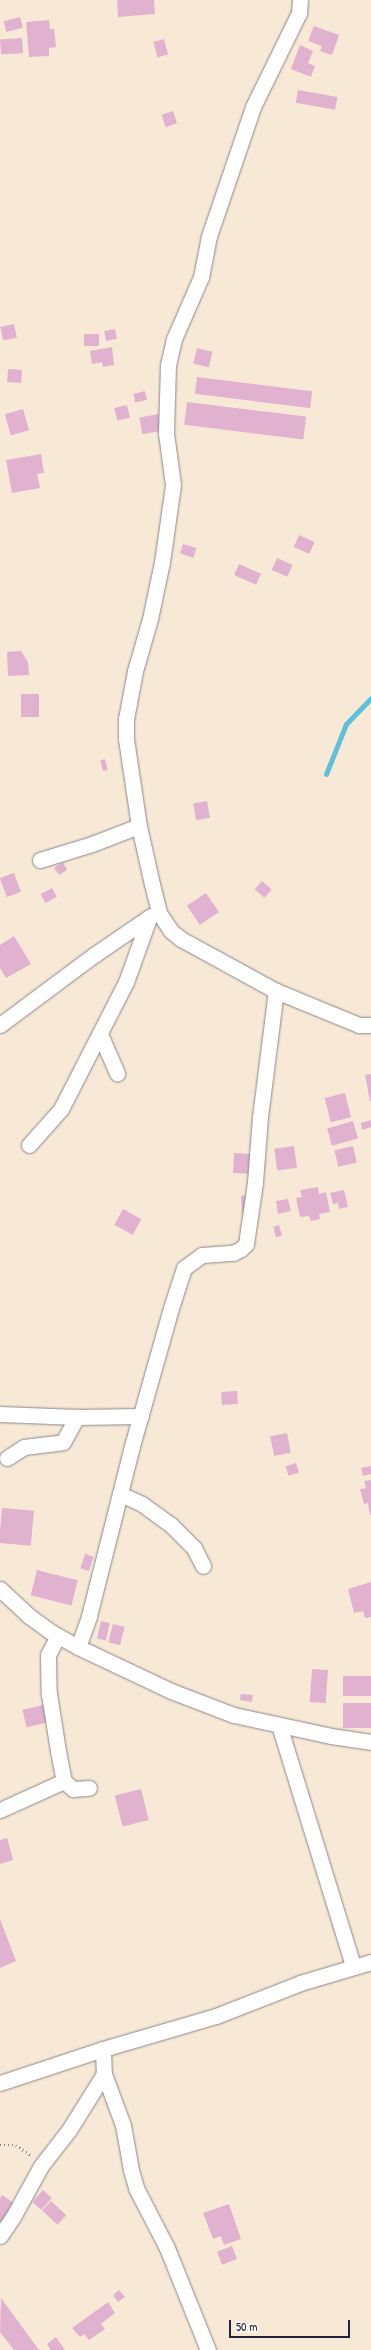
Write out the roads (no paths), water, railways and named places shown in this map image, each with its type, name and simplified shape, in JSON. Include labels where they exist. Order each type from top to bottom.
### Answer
[{"type":"street","points":[[29,1145],[61,1109],[126,982],[154,915],[126,739],[126,719],[135,671],[150,619],[162,562],[173,485],[166,433],[168,364],[174,339],[201,277],[209,236],[253,108],[299,13],[300,0]]},
{"type":"street","points":[[40,860],[92,844],[139,826]]},
{"type":"street","points":[[154,915],[181,939],[276,991],[359,1025],[371,1026]]},
{"type":"street","points":[[0,1025],[94,955],[154,915]]},
{"type":"street","points":[[78,1647],[89,1616],[141,1416],[171,1308],[184,1268],[202,1255],[233,1253],[241,1249],[246,1244],[255,1182],[260,1117],[276,991]]},
{"type":"street","points":[[100,1034],[117,1073]]},
{"type":"street","points":[[0,1414],[77,1417],[141,1416]]},
{"type":"street","points":[[7,1458],[24,1447],[63,1442],[77,1417]]},
{"type":"street","points":[[120,1494],[142,1504],[171,1524],[194,1548],[203,1566]]},
{"type":"street","points":[[0,1589],[29,1616],[58,1636],[78,1647],[201,1703],[234,1715],[371,1742]]},
{"type":"street","points":[[58,1636],[48,1655],[49,1694],[64,1781],[73,1789],[89,1788]]},
{"type":"street","points":[[279,1725],[353,1966]]},
{"type":"street","points":[[0,1810],[64,1781]]},
{"type":"street","points":[[0,2083],[103,2049],[216,2016],[300,1983],[353,1966],[371,1962]]},
{"type":"street","points":[[103,2049],[104,2074],[123,2125],[131,2170],[136,2188],[167,2248],[208,2350]]},
{"type":"street","points":[[0,2236],[13,2218],[41,2166],[69,2130],[104,2074]]},
{"type":"waterway","points":[[326,774],[346,724],[371,698]]}]
